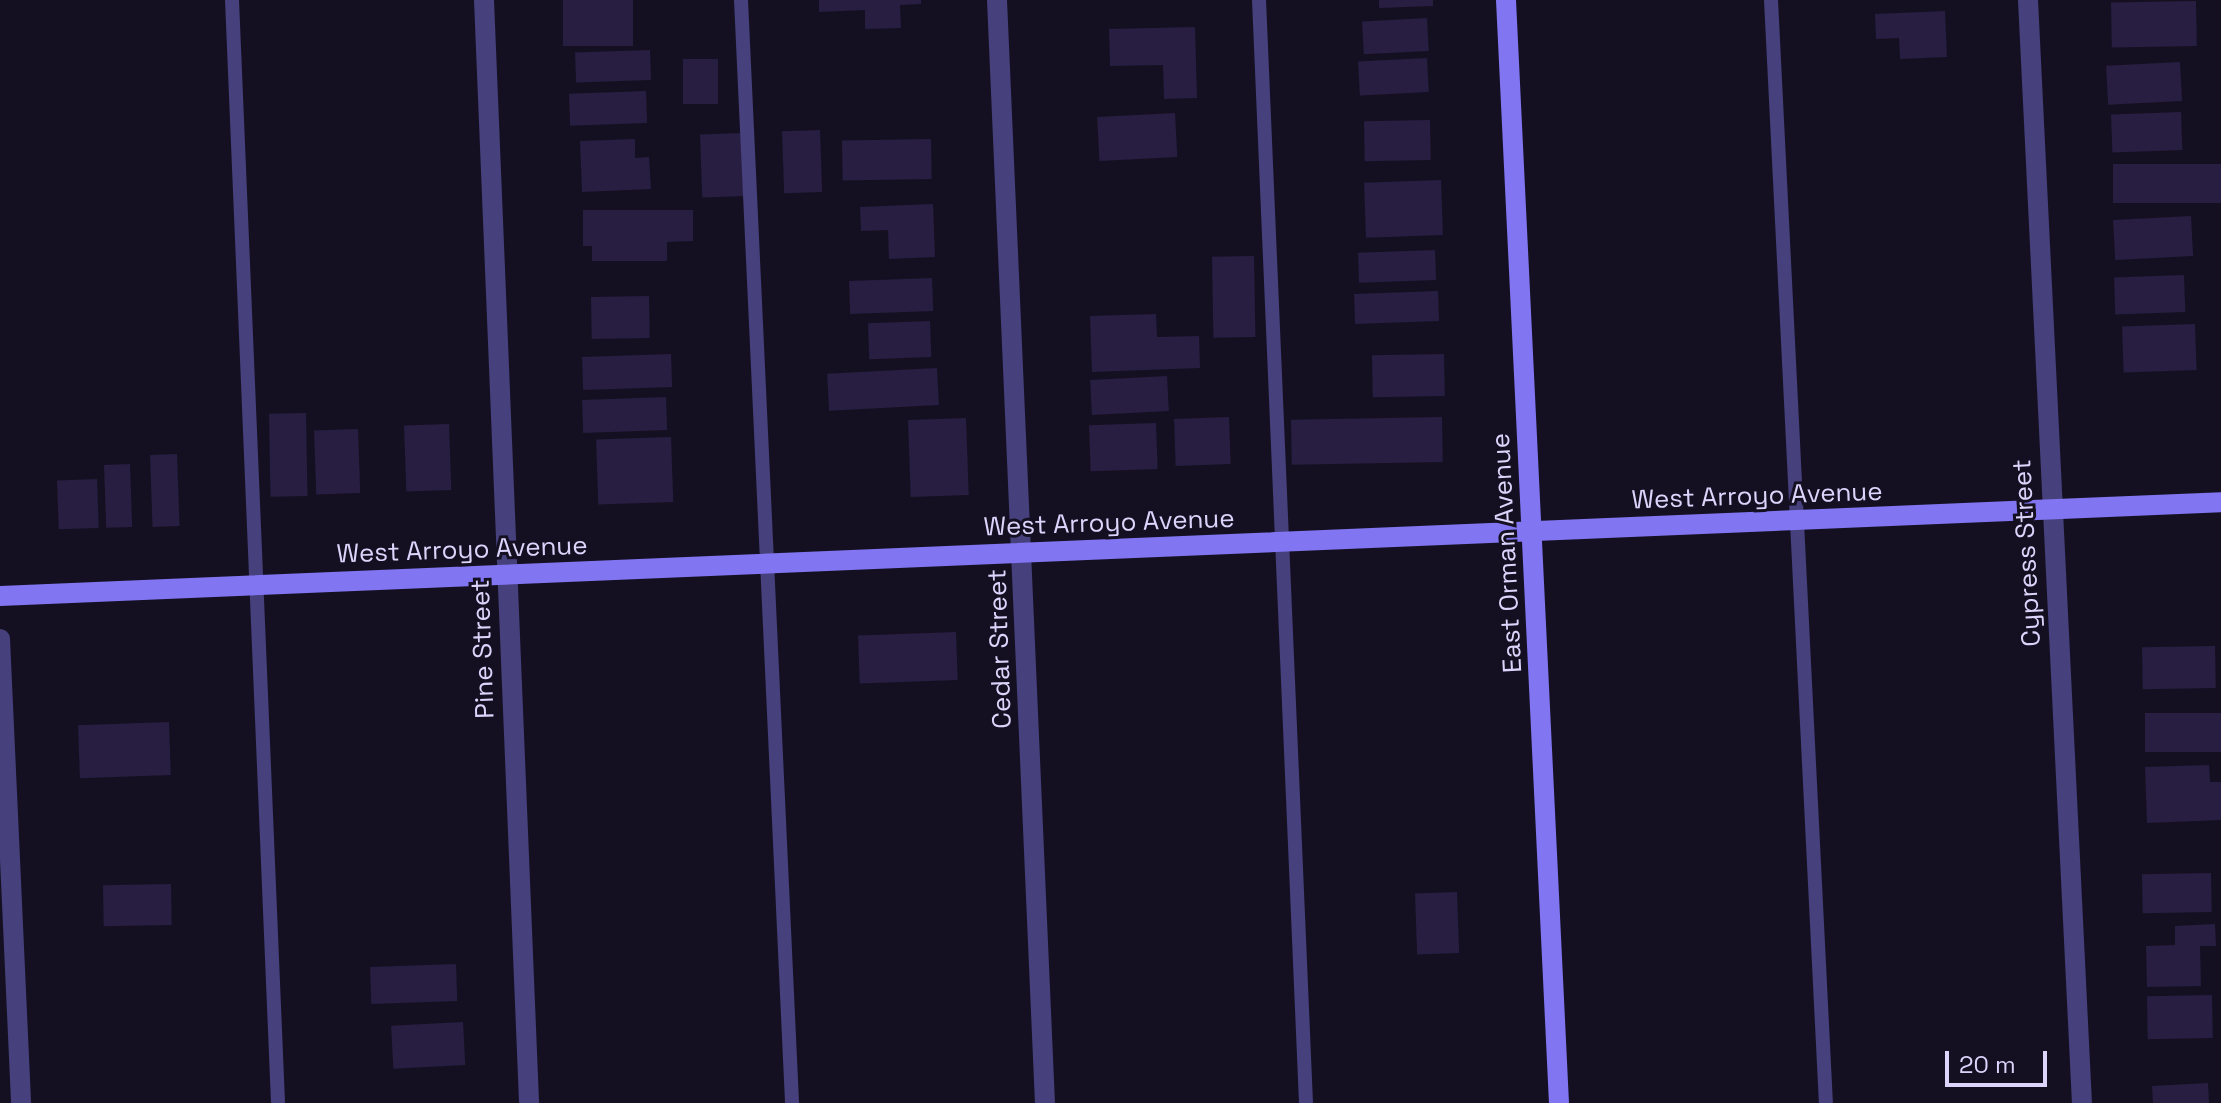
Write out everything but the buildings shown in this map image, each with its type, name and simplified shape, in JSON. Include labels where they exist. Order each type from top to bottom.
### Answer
[{"type":"street","name":"Pine Street","points":[[484,0],[529,1103]]},
{"type":"street","name":"Cedar Street","points":[[997,0],[1045,1103]]},
{"type":"street","name":"East Orman Avenue","points":[[1506,0],[1559,1103]]},
{"type":"street","name":"Cypress Street","points":[[2028,0],[2082,1103]]},
{"type":"street","name":"West Arroyo Avenue","points":[[0,596],[2221,502]]},
{"type":"street","points":[[0,639],[21,1103]]},
{"type":"lane","points":[[232,0],[278,1103]]},
{"type":"lane","points":[[741,0],[792,1103]]},
{"type":"lane","points":[[1259,0],[1306,1103]]},
{"type":"lane","points":[[1771,0],[1826,1103]]}]
